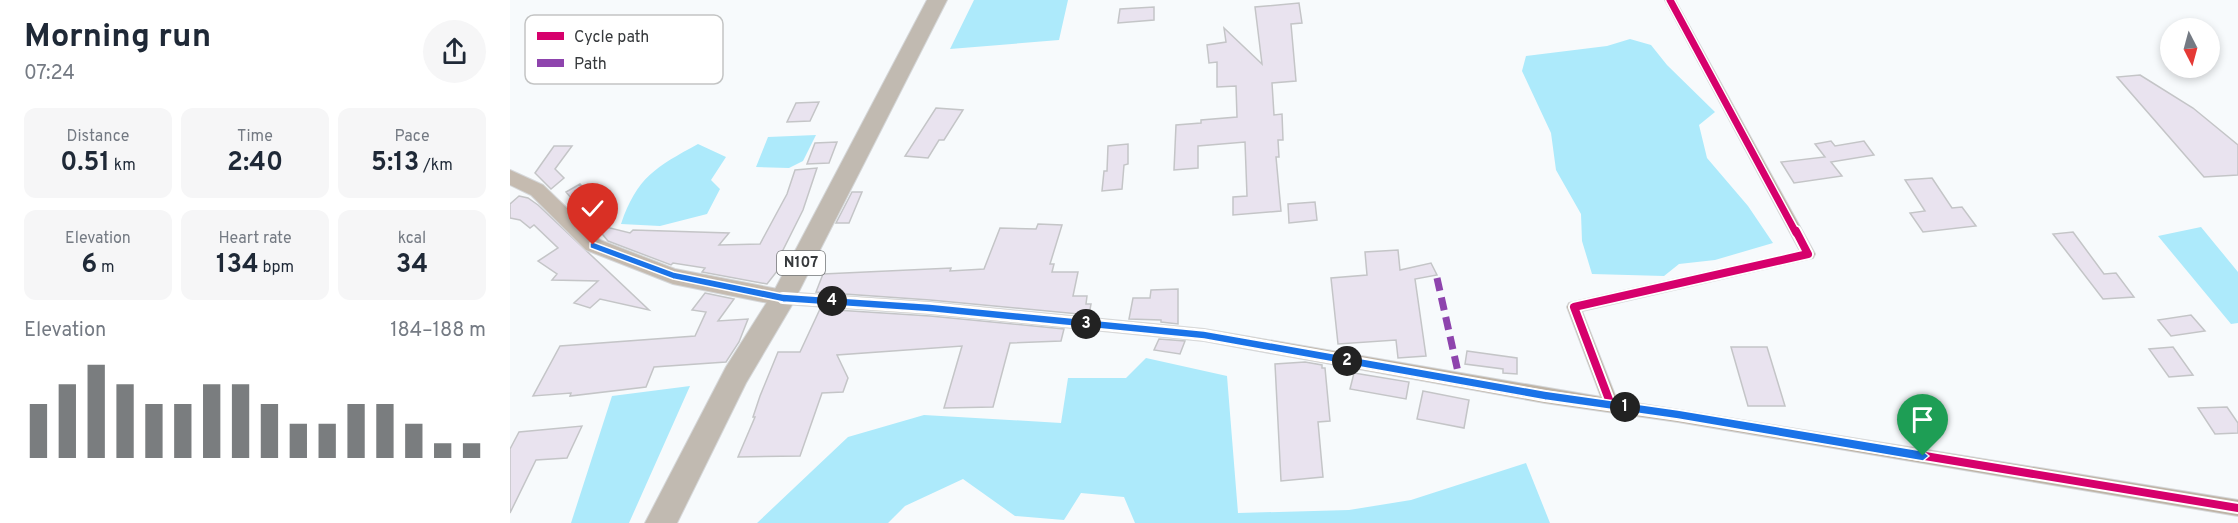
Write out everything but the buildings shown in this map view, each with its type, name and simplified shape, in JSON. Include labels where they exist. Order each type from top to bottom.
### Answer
[{"type":"highway","name":"N107","points":[[661,523],[736,375],[783,298],[937,0]]},
{"type":"main road","points":[[510,177],[537,190],[593,245],[673,276],[783,298]]},
{"type":"street","points":[[1611,405],[1574,308],[1808,254],[1670,0]]},
{"type":"street","points":[[783,298],[942,309],[1204,335],[1534,394],[2238,508]]},
{"type":"water","points":[[974,0],[1068,0],[1059,40],[950,49]]},
{"type":"water","points":[[1630,39],[1651,45],[1667,65],[1715,112],[1699,125],[1707,158],[1748,206],[1773,243],[1715,260],[1679,264],[1664,276],[1592,274],[1582,241],[1581,214],[1556,170],[1551,133],[1522,71],[1526,56],[1607,46]]},
{"type":"water","points":[[816,135],[803,161],[789,168],[756,167],[768,137]]},
{"type":"water","points":[[698,144],[726,157],[711,180],[720,189],[707,214],[660,226],[621,224],[641,184],[659,167]]},
{"type":"water","points":[[2201,227],[2238,272],[2238,323],[2231,324],[2158,236]]},
{"type":"water","points":[[1146,358],[1227,376],[1238,513],[1349,510],[1411,500],[1526,463],[1550,523],[1135,523],[1124,497],[1081,493],[1064,520],[1015,516],[963,479],[905,506],[888,523],[757,523],[848,437],[924,415],[1061,423],[1068,378],[1126,378]]},
{"type":"water","points":[[690,386],[629,523],[571,523],[612,396]]},
{"type":"marked path","points":[[1437,278],[1460,381]]},
{"type":"cycle path","points":[[1611,405],[1574,307],[1808,254],[1670,0]]},
{"type":"cycle path","points":[[783,298],[930,308],[1204,335],[1545,396],[1678,415],[2238,508]]},
{"type":"route","points":[[593,245],[673,276],[783,298],[930,308],[1204,335],[1545,396],[1678,415],[1923,456]]}]
